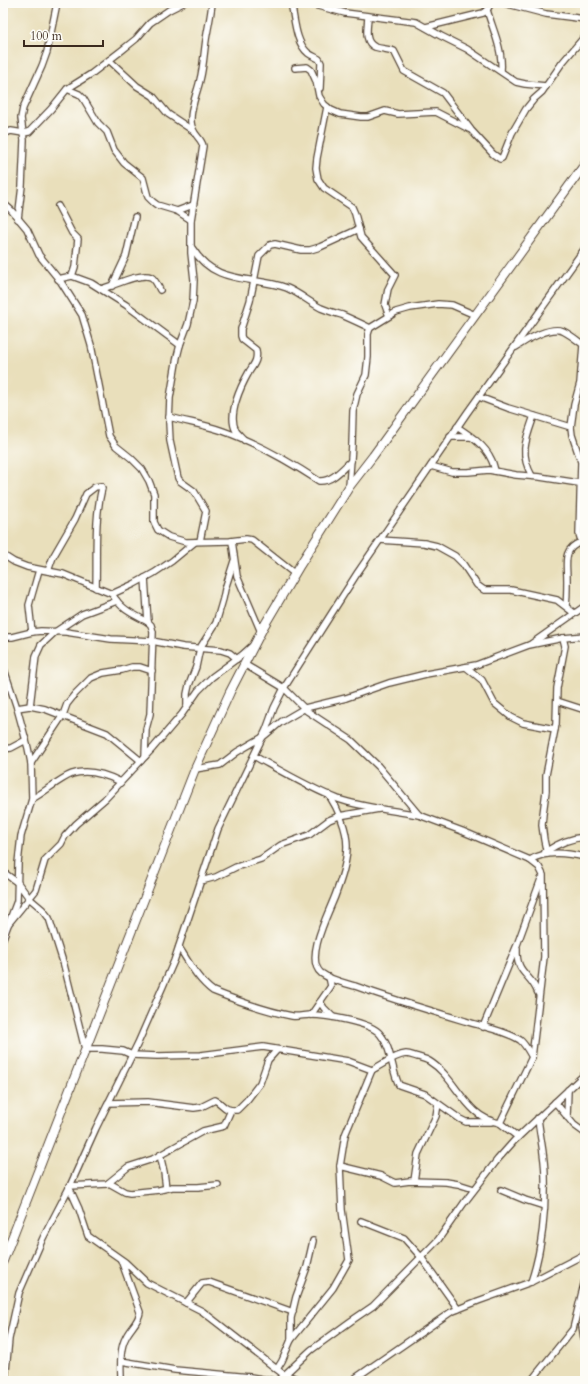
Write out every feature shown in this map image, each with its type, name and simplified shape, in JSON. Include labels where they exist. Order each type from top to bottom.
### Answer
[{"type":"highway","points":[[3,1262],[195,769],[240,661],[255,643],[295,574],[349,487],[585,164]]},
{"type":"street","points":[[18,218],[22,186],[23,133],[21,118],[23,108],[47,52],[57,3]]},
{"type":"street","points":[[3,134],[11,131],[23,133],[29,132],[51,109],[67,89],[91,74],[136,39],[150,23],[183,3]]},
{"type":"street","points":[[192,130],[191,114],[195,93],[200,81],[206,34],[212,3]]},
{"type":"street","points":[[291,3],[298,35],[305,50],[320,60],[321,63],[319,96]]},
{"type":"street","points":[[306,3],[345,13],[416,22],[440,36],[468,49],[516,82],[546,86]]},
{"type":"street","points":[[426,27],[483,13],[487,10],[491,3]]},
{"type":"street","points":[[504,3],[546,14],[585,19]]},
{"type":"street","points":[[487,10],[502,62],[500,71]]},
{"type":"street","points":[[368,16],[367,39],[370,44],[374,47],[394,51],[404,71],[443,93],[471,130],[498,158],[502,158],[512,133],[526,108],[542,92],[562,63],[585,36]]},
{"type":"street","points":[[109,60],[136,86],[153,96],[168,114],[192,130],[203,146],[191,220],[194,297],[188,324],[180,345],[170,398],[169,417],[170,441],[178,478],[180,482],[194,491],[206,511],[198,541],[172,561],[145,578],[112,594]]},
{"type":"street","points":[[295,68],[307,67],[311,70],[316,81],[319,96],[327,107],[340,114],[368,117],[385,111],[398,114],[436,112],[471,130]]},
{"type":"street","points":[[538,86],[542,92]]},
{"type":"street","points":[[67,89],[79,94],[83,98],[98,123],[107,132],[114,150],[124,163],[143,178],[148,197],[157,205],[176,210],[191,220]]},
{"type":"street","points":[[327,107],[317,158],[316,168],[318,179],[324,188],[352,207],[361,237],[395,275],[388,289],[385,305],[389,316]]},
{"type":"street","points":[[3,203],[27,229],[39,255],[58,279],[82,315],[91,346],[109,436],[116,446],[142,469],[150,481],[154,494],[154,522],[158,530],[169,537],[186,542],[252,540],[295,574]]},
{"type":"street","points":[[176,210],[193,205]]},
{"type":"street","points":[[58,206],[72,232],[78,239],[75,267],[72,276]]},
{"type":"street","points":[[110,294],[111,286],[126,256],[135,217]]},
{"type":"street","points":[[244,440],[236,431],[234,424],[234,412],[236,400],[242,386],[257,360],[256,350],[242,339],[241,329],[250,301],[260,256],[270,245],[275,244],[301,250],[310,250],[359,229]]},
{"type":"street","points":[[191,247],[197,257],[206,266],[214,271],[242,279],[272,283],[289,289],[323,309],[370,328]]},
{"type":"street","points":[[6,1381],[9,1339],[19,1293],[43,1238],[70,1187],[108,1103],[132,1055],[174,961],[218,829],[263,737],[274,708],[284,688],[358,572],[450,438],[585,248]]},
{"type":"street","points":[[58,279],[72,276],[91,283],[110,294],[180,345]]},
{"type":"street","points":[[101,289],[131,278],[147,277],[154,280],[160,290]]},
{"type":"street","points":[[349,487],[353,411],[357,394],[366,375],[368,334],[370,328],[389,316],[410,308],[438,304],[452,305],[475,315]]},
{"type":"street","points":[[514,349],[536,336],[555,329],[564,332],[584,345],[579,390],[574,405],[571,427],[573,439],[581,458],[583,484],[579,534],[585,553]]},
{"type":"street","points":[[579,390],[585,385]]},
{"type":"street","points":[[479,397],[508,408],[571,427]]},
{"type":"street","points":[[532,476],[526,466],[524,450],[526,436],[534,416]]},
{"type":"street","points":[[169,417],[222,431],[244,440],[276,455],[319,481],[326,480],[336,474],[351,461]]},
{"type":"street","points":[[458,427],[486,451],[491,458],[495,471]]},
{"type":"street","points":[[450,438],[470,437]]},
{"type":"street","points":[[431,466],[452,472],[495,471],[583,484]]},
{"type":"street","points":[[48,571],[57,551],[76,519],[86,494],[95,487],[101,486],[102,488],[98,507],[96,588]]},
{"type":"street","points":[[380,540],[424,542],[437,546],[455,556],[463,564],[477,585],[484,590],[511,590],[542,596],[557,600],[574,613]]},
{"type":"street","points":[[232,541],[237,576],[261,632]]},
{"type":"street","points":[[566,606],[567,556],[573,545],[581,542]]},
{"type":"street","points":[[3,555],[14,562],[27,567],[63,574],[112,594],[125,610],[151,625],[153,632],[152,671],[150,714],[146,729],[145,756]]},
{"type":"street","points":[[187,707],[187,694],[196,667],[200,648],[216,623],[234,561]]},
{"type":"street","points":[[32,632],[29,605],[39,570]]},
{"type":"street","points":[[145,578],[148,622]]},
{"type":"street","points":[[30,706],[36,656],[41,645],[55,632],[82,614],[117,601]]},
{"type":"street","points":[[529,645],[585,606]]},
{"type":"street","points":[[3,637],[12,637],[32,632],[55,632],[124,641],[152,641],[183,647],[221,650],[230,653],[240,661],[284,688],[321,721],[351,740],[378,766],[419,815]]},
{"type":"street","points":[[195,769],[220,765],[237,752],[263,737],[281,722],[305,708],[346,698],[389,683],[426,674],[476,665],[529,645],[563,638],[585,636]]},
{"type":"street","points":[[545,853],[542,825],[546,791],[546,775],[555,729],[557,688],[565,646],[563,638]]},
{"type":"street","points":[[9,923],[36,890],[45,860],[61,844],[65,836],[76,824],[105,799],[141,761],[187,707],[198,691],[212,677],[240,661]]},
{"type":"street","points":[[3,666],[28,748],[31,763],[32,799],[21,836],[17,901],[3,938]]},
{"type":"street","points":[[31,763],[38,750],[63,715],[67,704],[91,678],[97,674],[135,666],[152,671]]},
{"type":"street","points":[[466,667],[482,680],[494,703],[511,717],[523,723],[555,729]]},
{"type":"street","points":[[557,702],[585,710]]},
{"type":"street","points":[[17,708],[30,706],[41,708],[63,715],[107,733],[141,761]]},
{"type":"street","points":[[3,749],[10,748],[26,740]]},
{"type":"street","points":[[28,748],[38,750]]},
{"type":"street","points":[[254,756],[329,795],[352,803],[378,809],[419,815],[462,831],[530,860],[539,867],[543,876],[544,957],[532,1058],[500,1123]]},
{"type":"street","points":[[32,799],[73,774],[102,774],[121,782]]},
{"type":"street","points":[[329,795],[346,836],[345,865],[335,896],[317,941],[316,966],[320,972],[329,977],[372,992],[519,1040],[528,1050],[532,1058]]},
{"type":"street","points":[[201,881],[216,877],[236,867],[261,859],[280,845],[309,835],[329,820],[339,816],[378,809]]},
{"type":"street","points":[[530,860],[572,839],[585,837]]},
{"type":"street","points":[[545,853],[565,853],[585,857]]},
{"type":"street","points":[[3,872],[18,883],[29,898],[42,909],[49,918],[64,965],[85,1049],[116,1050],[132,1055],[201,1055],[263,1047],[348,1061],[372,1070]]},
{"type":"street","points":[[483,1027],[517,945],[543,876]]},
{"type":"street","points":[[517,945],[517,962],[519,967],[534,983],[539,995]]},
{"type":"street","points":[[179,947],[197,975],[206,986],[213,991],[268,1010],[294,1017],[311,1015],[333,1017],[368,1025],[376,1030],[383,1038],[399,1085],[421,1092],[466,1122],[500,1123],[518,1137]]},
{"type":"street","points":[[311,1015],[330,986],[329,977]]},
{"type":"street","points":[[320,1002],[333,1017]]},
{"type":"street","points":[[108,1103],[148,1102],[194,1108],[215,1100],[227,1110],[237,1110],[247,1100],[262,1079],[268,1060],[277,1050]]},
{"type":"street","points":[[277,1369],[291,1340],[333,1288],[349,1260],[342,1210],[340,1166],[345,1134],[372,1070],[398,1056],[406,1054],[429,1061],[444,1074],[463,1100],[477,1114],[492,1122]]},
{"type":"street","points":[[278,1381],[283,1374],[311,1350],[351,1320],[373,1306],[438,1240],[474,1189],[518,1137],[585,1074]]},
{"type":"street","points":[[567,1117],[568,1090]]},
{"type":"street","points":[[555,1102],[574,1125],[585,1133]]},
{"type":"street","points":[[414,1181],[418,1154],[436,1116],[438,1104]]},
{"type":"street","points":[[70,1187],[109,1183],[128,1167],[160,1156],[190,1140],[198,1133],[224,1126],[231,1110]]},
{"type":"street","points":[[531,1282],[537,1266],[544,1206],[545,1176],[538,1118]]},
{"type":"street","points":[[160,1156],[166,1188]]},
{"type":"street","points":[[340,1166],[381,1176],[396,1183],[414,1181],[446,1182],[474,1189]]},
{"type":"street","points":[[109,1183],[125,1192],[130,1193],[159,1190],[172,1186],[198,1187],[218,1185]]},
{"type":"street","points":[[70,1187],[88,1236],[121,1260],[147,1283],[202,1311],[283,1374],[303,1381]]},
{"type":"street","points":[[501,1190],[544,1206]]},
{"type":"street","points":[[361,1220],[404,1238],[421,1257],[458,1309]]},
{"type":"street","points":[[291,1340],[293,1312],[296,1298],[307,1267],[313,1241]]},
{"type":"street","points":[[351,1381],[451,1312],[531,1282],[585,1254]]},
{"type":"street","points":[[121,1260],[140,1312],[139,1317],[125,1338],[121,1361],[121,1381]]},
{"type":"street","points":[[530,1381],[573,1329],[585,1280]]},
{"type":"street","points":[[186,1303],[202,1284],[209,1282],[293,1312]]},
{"type":"street","points":[[573,1329],[583,1325],[585,1344]]},
{"type":"street","points":[[121,1361],[175,1370],[250,1377],[274,1381]]}]
